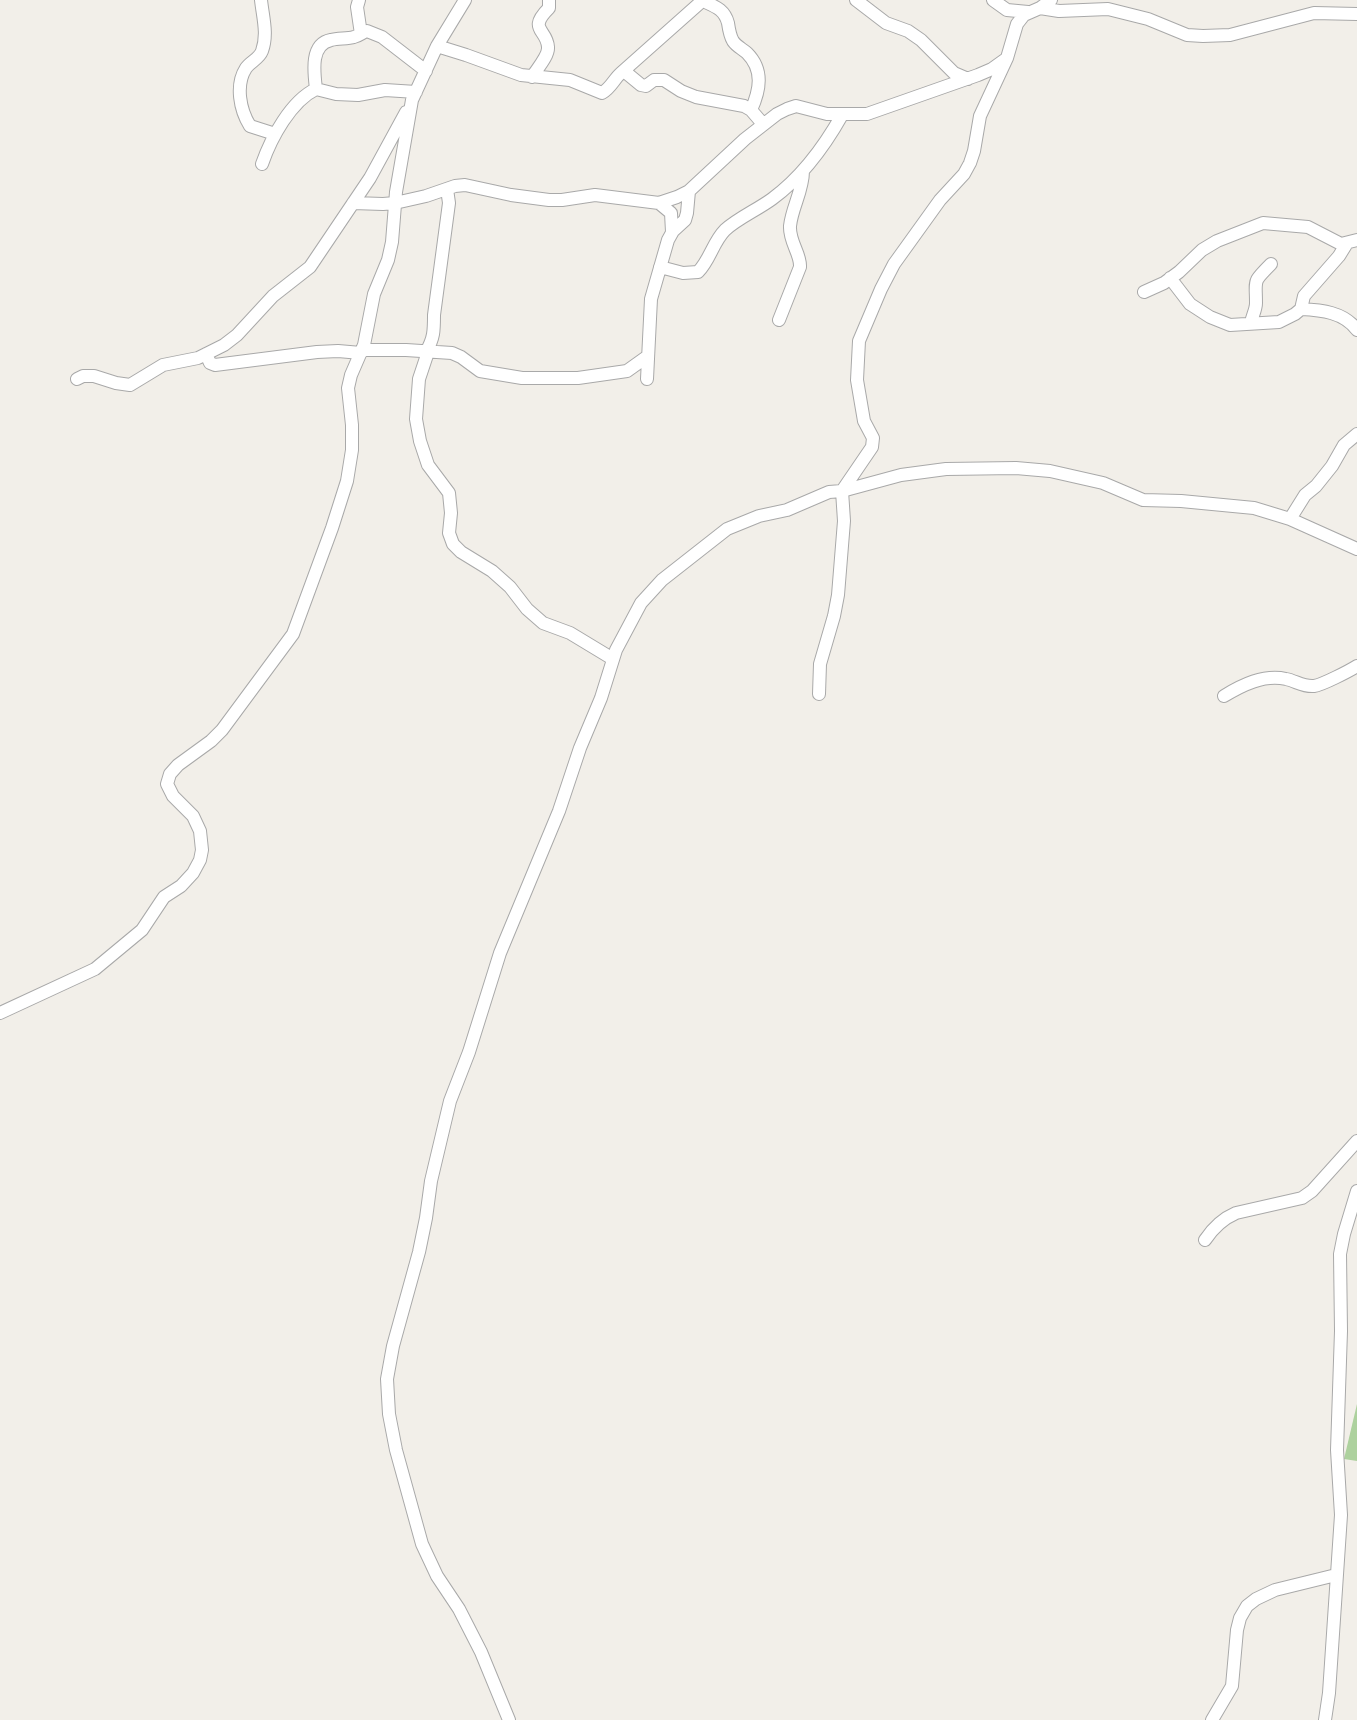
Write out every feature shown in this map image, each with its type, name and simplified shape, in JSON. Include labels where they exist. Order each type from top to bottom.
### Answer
[{"type":"street","points":[[261,0],[266,25],[265,38],[260,56],[245,70],[240,101],[250,126],[275,134]]},
{"type":"street","points":[[359,0],[357,7],[361,34]]},
{"type":"street","points":[[77,379],[83,376],[94,376],[116,383],[130,384],[163,365],[198,358],[224,345],[237,335],[273,296],[310,267],[370,178],[414,96],[437,46],[465,0]]},
{"type":"street","points":[[532,77],[549,50],[539,23],[540,18],[549,8],[549,0]]},
{"type":"street","points":[[437,46],[532,77],[570,81],[602,93],[701,0],[714,5],[725,14],[732,39],[746,52],[758,69],[759,85],[751,110]]},
{"type":"street","points":[[856,0],[886,23],[908,31],[921,40],[954,73],[968,79]]},
{"type":"street","points":[[993,0],[1007,10],[1108,9],[1149,19],[1187,35],[1203,36],[1230,35],[1314,13],[1352,13]]},
{"type":"street","points":[[819,694],[820,664],[838,596],[844,521],[842,491],[872,447],[873,438],[864,421],[857,380],[859,341],[894,264],[940,200],[964,174],[970,163],[980,116],[1007,58],[1017,24],[1023,15],[1051,0]]},
{"type":"street","points":[[1343,0],[1352,13]]},
{"type":"street","points":[[316,89],[314,75],[316,50],[320,44],[332,39],[356,37],[367,31],[382,37],[426,71]]},
{"type":"street","points":[[353,203],[395,203],[465,184],[511,195],[549,200],[595,195],[659,203],[689,191],[764,124],[777,114],[796,106],[825,114],[867,114],[968,79],[992,69],[1007,58]]},
{"type":"street","points":[[624,70],[641,85],[646,86],[654,80],[664,80],[696,97],[751,110],[764,124]]},
{"type":"street","points":[[262,164],[280,125],[309,92],[316,89],[336,94],[358,95],[385,90],[414,96]]},
{"type":"street","points":[[0,1013],[95,969],[112,957],[142,930],[164,897],[186,881],[197,867],[202,850],[200,831],[193,816],[169,790],[167,784],[170,774],[178,765],[222,730],[292,634],[320,563],[347,481],[352,442],[348,388],[362,351],[374,294],[388,260],[395,203],[414,96]]},
{"type":"street","points":[[824,146],[825,114]]},
{"type":"street","points":[[660,267],[682,273],[698,272],[727,228],[775,197],[803,171],[824,146],[842,115]]},
{"type":"street","points":[[779,320],[800,267],[800,261],[791,240],[790,227],[802,187],[803,171]]},
{"type":"street","points":[[447,189],[449,203],[434,315],[435,327],[420,379],[416,419],[428,465],[449,493],[450,540],[461,552],[492,571],[510,587],[533,616],[543,623],[570,633],[613,659]]},
{"type":"street","points":[[647,379],[651,299],[668,240],[672,232],[685,220],[689,191]]},
{"type":"street","points":[[659,203],[671,213],[672,232]]},
{"type":"street","points":[[1144,292],[1170,278],[1202,250],[1217,241],[1263,223],[1308,227],[1337,243],[1352,242]]},
{"type":"street","points":[[1170,278],[1190,304],[1210,317],[1230,325],[1279,322],[1300,309],[1304,296],[1352,242]]},
{"type":"street","points":[[1251,323],[1255,309],[1256,281],[1271,264]]},
{"type":"street","points":[[1300,309],[1322,310],[1347,319],[1357,330]]},
{"type":"street","points":[[206,354],[210,363],[215,365],[317,352],[452,353],[480,371],[522,378],[578,378],[627,371],[648,356]]},
{"type":"street","points":[[1290,519],[1305,495],[1317,486],[1332,466],[1344,445],[1357,434]]},
{"type":"street","points":[[509,1720],[459,1609],[437,1576],[422,1544],[396,1450],[389,1414],[387,1379],[393,1347],[419,1252],[431,1181],[450,1101],[470,1052],[500,953],[559,811],[613,659],[641,603],[662,580],[727,529],[759,516],[787,510],[829,492],[842,491],[901,475],[946,469],[1016,468],[1050,471],[1103,483],[1143,500],[1254,508],[1290,519],[1357,549]]},
{"type":"street","points":[[1224,696],[1246,683],[1277,678],[1302,685],[1318,686],[1357,666]]},
{"type":"street","points":[[1205,1240],[1216,1225],[1227,1217],[1302,1197],[1312,1191],[1357,1141]]},
{"type":"street","points":[[1325,1720],[1329,1693],[1341,1515],[1337,1450],[1340,1406],[1340,1254],[1357,1191]]},
{"type":"street","points":[[1212,1720],[1232,1686],[1237,1630],[1240,1618],[1247,1606],[1275,1590],[1336,1575]]},
{"type":"green space","points":[[1357,1404],[1357,1461],[1344,1459]]}]
